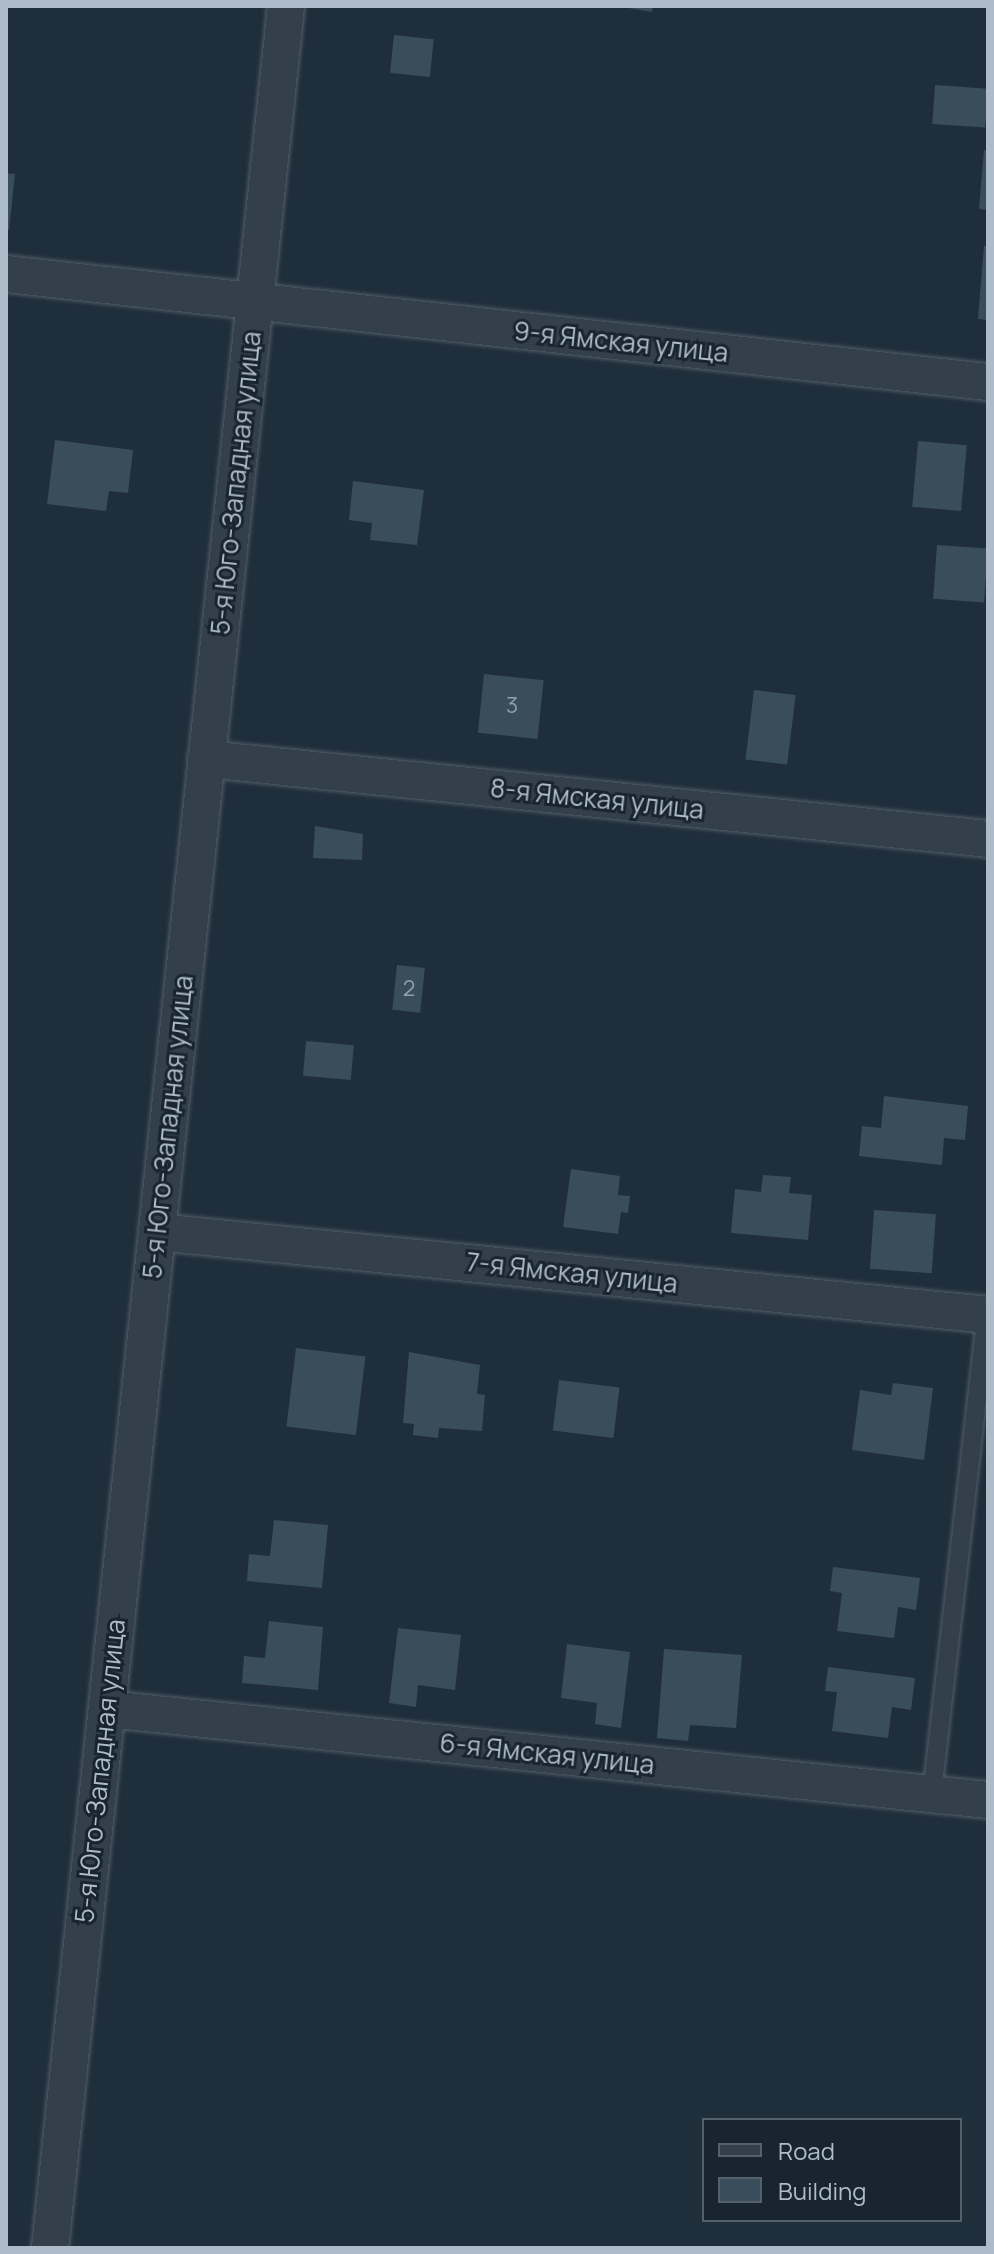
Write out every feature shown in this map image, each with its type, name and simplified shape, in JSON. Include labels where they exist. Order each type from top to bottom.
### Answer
[{"type":"street","name":"5-я Юго-Западная улица","points":[[50,2248],[286,6]]},
{"type":"street","name":"9-я Ямская улица","points":[[6,274],[988,382]]},
{"type":"street","name":"8-я Ямская улица","points":[[206,759],[988,839]]},
{"type":"street","name":"7-я Ямская улица","points":[[157,1232],[988,1311]]},
{"type":"street","name":"6-я Ямская улица","points":[[107,1709],[988,1800]]},
{"type":"lane","points":[[932,1794],[988,1311]]},
{"type":"building","points":[[617,6],[653,6],[652,12]]},
{"type":"building","points":[[394,35],[434,39],[430,77],[390,73]]},
{"type":"building","points":[[935,85],[988,89],[985,128],[932,124]]},
{"type":"building","points":[[984,150],[988,151],[988,210],[979,209]]},
{"type":"building","points":[[6,173],[15,174],[9,230],[6,229]]},
{"type":"building","points":[[984,246],[988,246],[988,320],[978,319]]},
{"type":"building","points":[[55,440],[133,450],[128,493],[109,491],[106,511],[47,504]]},
{"type":"building","points":[[918,441],[967,445],[961,511],[912,507]]},
{"type":"building","points":[[353,481],[424,490],[417,545],[370,540],[372,523],[349,520]]},
{"type":"building","points":[[937,545],[988,549],[984,602],[933,599]]},
{"type":"building","points":[[484,674],[544,680],[538,739],[478,733]]},
{"type":"building","points":[[754,690],[796,695],[787,765],[745,759]]},
{"type":"building","points":[[315,826],[363,834],[362,860],[313,858]]},
{"type":"building","points":[[397,965],[425,968],[420,1013],[392,1010]]},
{"type":"building","points":[[306,1041],[354,1045],[351,1080],[303,1076]]},
{"type":"building","points":[[884,1096],[968,1106],[965,1140],[944,1138],[942,1165],[859,1156],[862,1126],[881,1128]]},
{"type":"building","points":[[571,1169],[620,1176],[618,1195],[630,1196],[628,1213],[621,1212],[618,1234],[563,1227]]},
{"type":"building","points":[[763,1175],[791,1177],[789,1193],[812,1195],[808,1240],[731,1233],[735,1189],[761,1192]]},
{"type":"building","points":[[874,1210],[936,1214],[932,1273],[870,1269]]},
{"type":"building","points":[[296,1348],[365,1357],[356,1435],[286,1426]]},
{"type":"building","points":[[409,1352],[480,1365],[477,1394],[485,1395],[482,1431],[439,1428],[438,1438],[413,1435],[414,1424],[403,1423]]},
{"type":"building","points":[[559,1380],[620,1387],[613,1438],[553,1431]]},
{"type":"building","points":[[893,1383],[933,1388],[924,1460],[852,1450],[860,1390],[891,1395]]},
{"type":"building","points":[[274,1520],[328,1525],[322,1588],[247,1581],[249,1554],[270,1556]]},
{"type":"building","points":[[833,1567],[920,1578],[916,1610],[898,1607],[894,1638],[837,1631],[842,1593],[830,1591]]},
{"type":"building","points":[[269,1621],[323,1627],[318,1690],[242,1683],[244,1656],[265,1658]]},
{"type":"building","points":[[398,1628],[461,1635],[455,1690],[418,1685],[416,1707],[389,1703]]},
{"type":"building","points":[[567,1644],[630,1652],[621,1728],[595,1724],[597,1703],[561,1698]]},
{"type":"building","points":[[664,1649],[742,1655],[736,1728],[690,1725],[688,1741],[657,1738]]},
{"type":"building","points":[[828,1667],[915,1678],[911,1710],[892,1707],[888,1738],[832,1731],[837,1692],[825,1691]]}]
